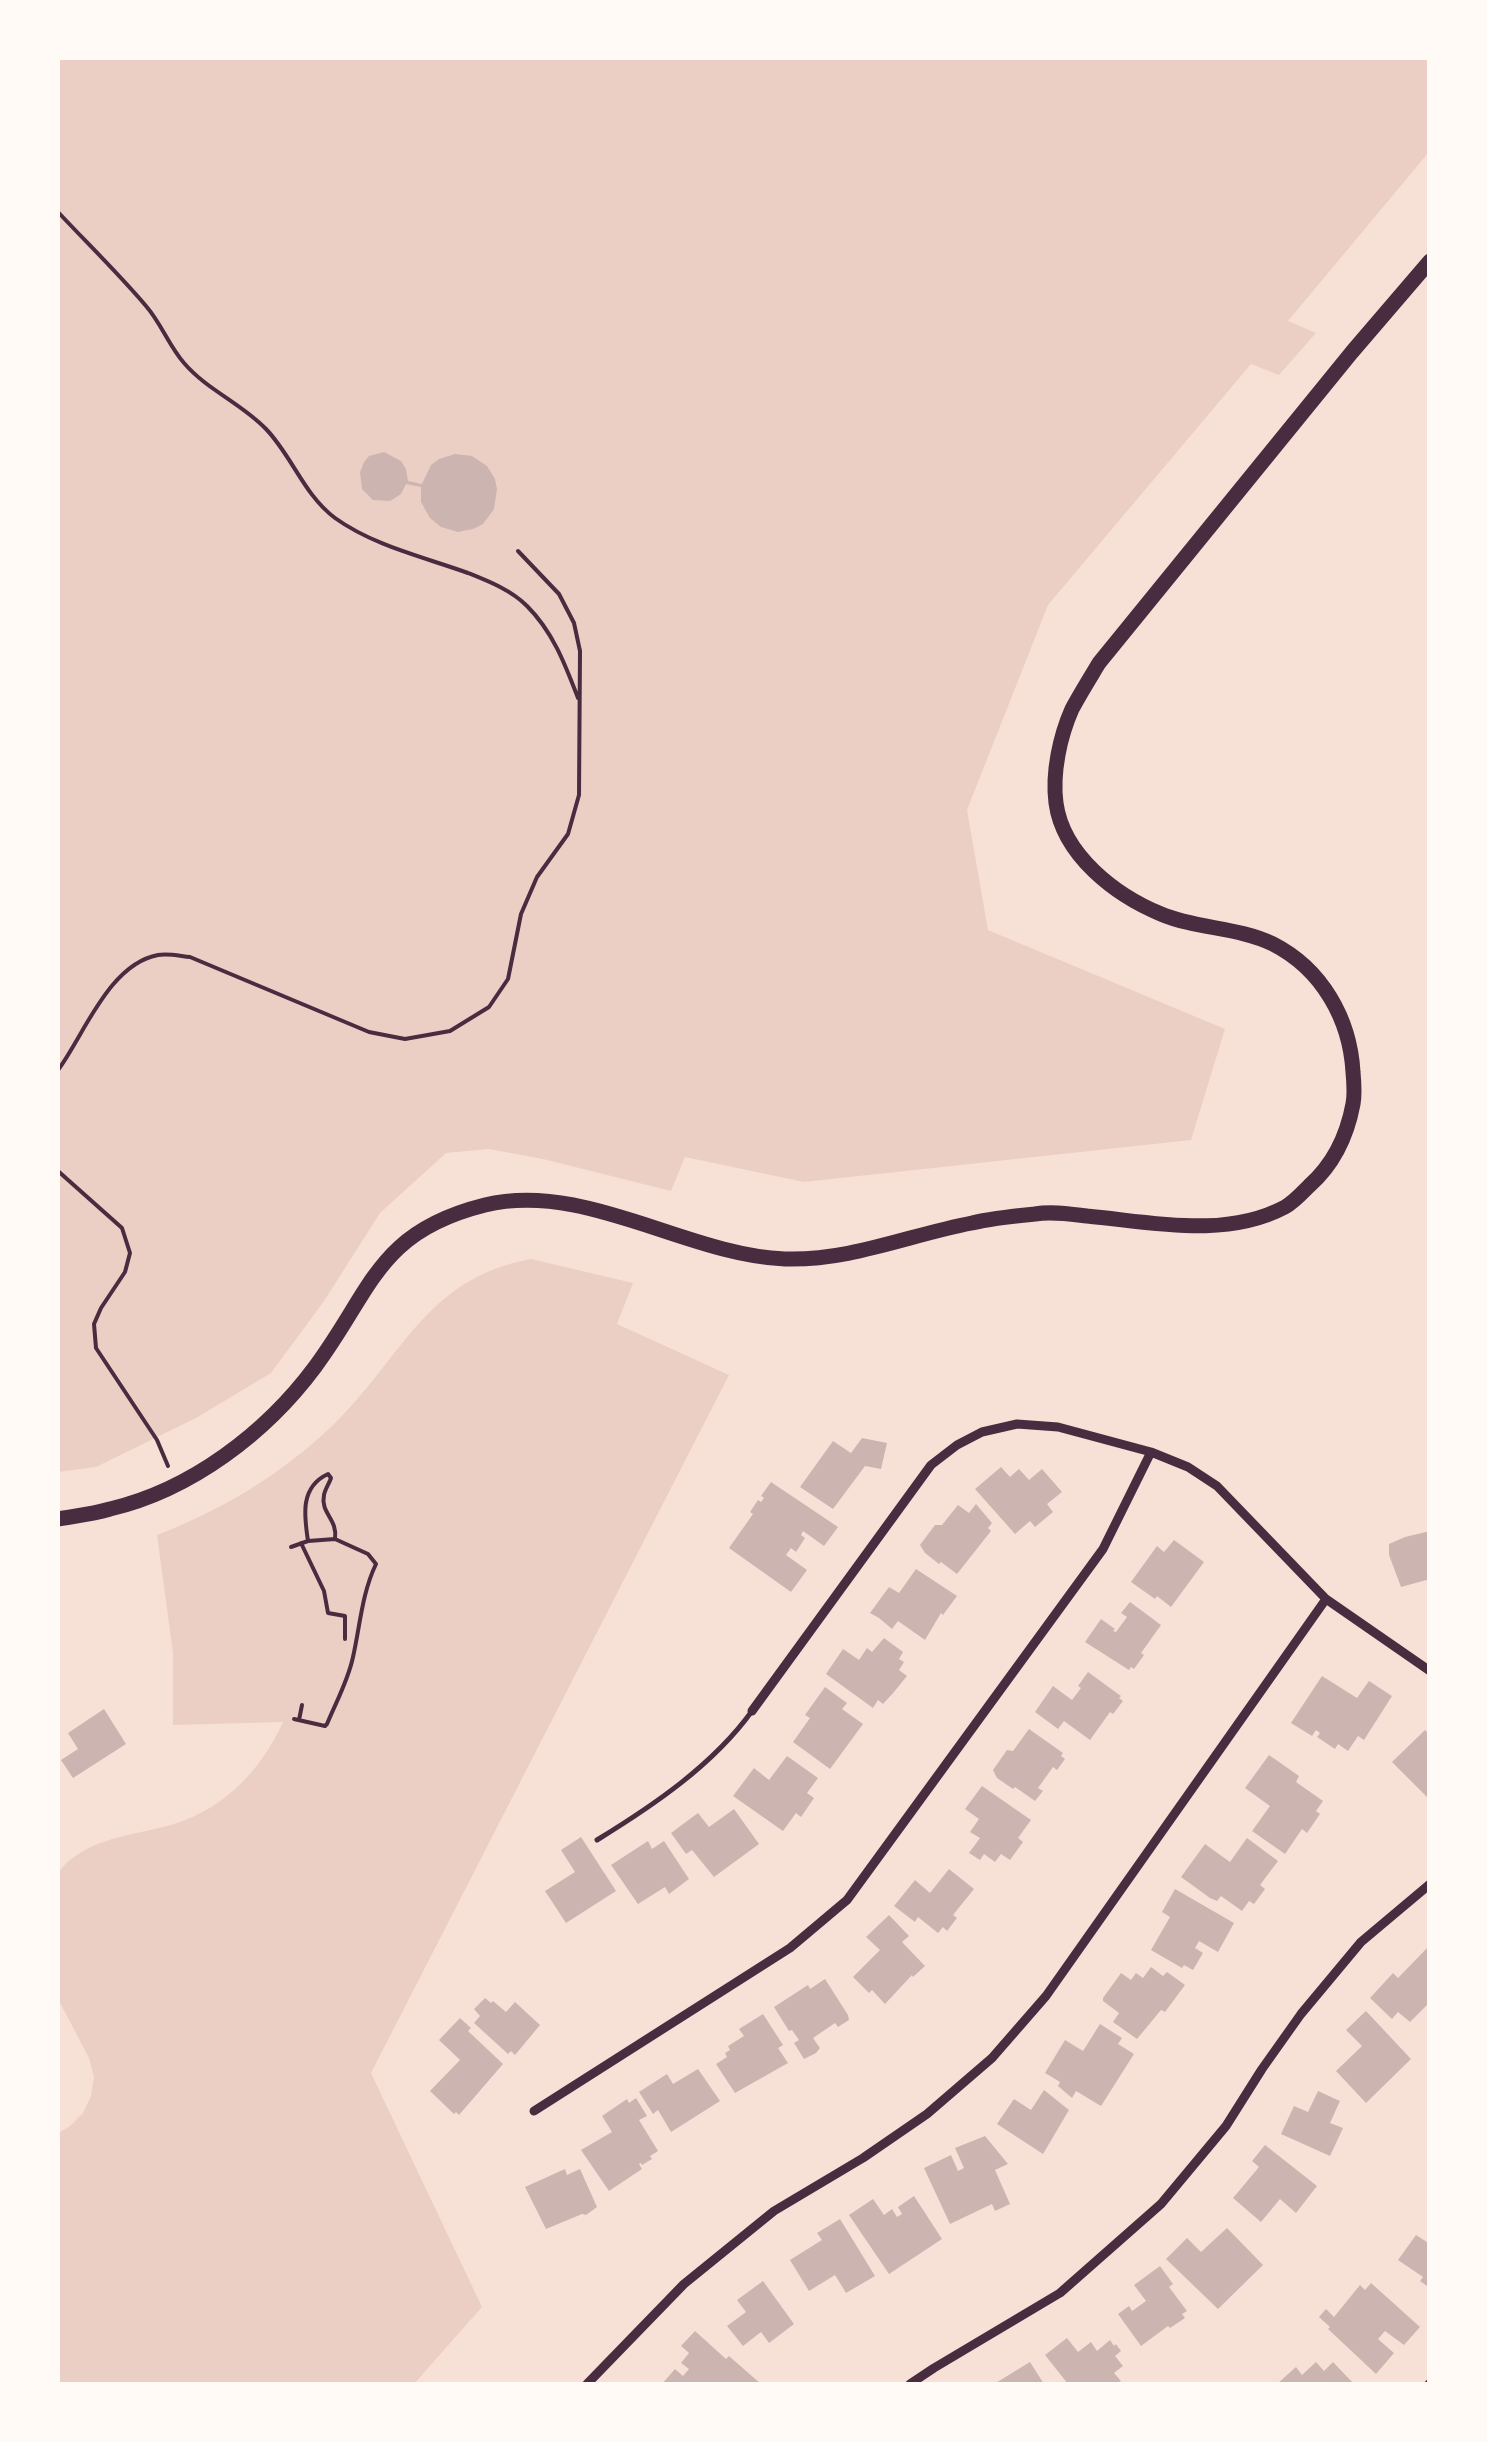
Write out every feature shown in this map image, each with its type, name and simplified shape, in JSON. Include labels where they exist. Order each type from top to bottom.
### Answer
[{"type":"main road","points":[[58,1519],[112,1509],[177,1485],[256,1431],[315,1367],[363,1289],[395,1248],[429,1225],[493,1203],[534,1201],[568,1205],[731,1250],[785,1259],[854,1254],[970,1223],[1045,1212],[1202,1227],[1248,1221],[1288,1206],[1325,1172],[1344,1140],[1354,1099],[1352,1048],[1336,1004],[1310,971],[1274,945],[1166,916],[1127,898],[1092,869],[1066,834],[1056,804],[1056,763],[1072,711],[1099,664],[1430,261]]},
{"type":"street","points":[[752,1711],[931,1465],[982,1432],[1018,1424],[1058,1427],[1150,1452],[1188,1467],[1217,1486],[1326,1599],[1430,1670]]},
{"type":"street","points":[[534,2111],[790,1948],[847,1900],[1103,1549],[1150,1452]]},
{"type":"street","points":[[58,1519],[58,1528]]},
{"type":"street","points":[[587,2384],[684,2284],[774,2211],[927,2114],[992,2058],[1046,1996],[1326,1599]]},
{"type":"street","points":[[910,2384],[1060,2293],[1161,2204],[1226,2126],[1291,2028],[1361,1942],[1430,1884]]},
{"type":"lane","points":[[597,1840],[648,1808],[732,1739],[752,1711]]},
{"type":"path","points":[[58,212],[148,309],[181,360],[270,432],[316,500],[335,518],[405,552],[493,583],[525,603],[561,653],[580,702]]},
{"type":"path","points":[[58,1070],[107,989],[136,965],[158,955],[190,957],[369,1032],[405,1039],[450,1031],[490,1007],[508,978],[521,914],[537,877],[568,834],[579,795],[580,651],[574,623],[559,594],[518,551]]},
{"type":"path","points":[[58,1171],[122,1228],[130,1253],[125,1272],[94,1324],[96,1348],[157,1440],[177,1485]]},
{"type":"path","points":[[335,1539],[335,1522],[324,1506],[332,1478],[324,1474],[303,1510],[305,1542],[328,1613],[345,1616],[345,1639]]},
{"type":"path","points":[[291,1547],[329,1538],[375,1560],[354,1654],[327,1724],[296,1720],[302,1706]]},
{"type":"path","points":[[346,1631],[357,1632]]},
{"type":"shaded area","points":[[58,58],[1429,58],[1429,152],[1288,321],[1316,333],[1279,375],[1251,364],[1048,605],[967,810],[988,930],[1225,1029],[1191,1140],[804,1182],[685,1157],[671,1191],[489,1149],[446,1153],[380,1213],[324,1301],[271,1373],[196,1418],[96,1467],[58,1472]]},
{"type":"shaded area","points":[[531,1259],[633,1283],[617,1324],[729,1375],[371,2073],[482,2307],[414,2384],[58,2384],[58,2133],[83,2113],[94,2077],[89,2058],[58,1999],[58,1872],[93,1846],[183,1821],[220,1802],[250,1774],[283,1722],[173,1725],[173,1653],[157,1535],[271,1476],[331,1427],[440,1303],[465,1284],[495,1269]]},
{"type":"building","points":[[384,452],[401,461],[408,481],[422,484],[431,465],[439,459],[455,454],[472,456],[487,466],[495,479],[494,509],[483,524],[458,532],[441,527],[430,518],[421,502],[421,487],[406,484],[401,494],[390,501],[373,500],[362,489],[360,472],[369,456]]},
{"type":"building","points":[[862,1438],[887,1443],[881,1469],[865,1466],[833,1509],[800,1487],[833,1441],[851,1453]]},
{"type":"building","points":[[1001,1467],[1010,1477],[1019,1469],[1029,1480],[1042,1469],[1062,1492],[1047,1504],[1053,1512],[1035,1527],[1030,1521],[1015,1534],[975,1489]]},
{"type":"building","points":[[771,1482],[838,1527],[824,1546],[803,1531],[801,1535],[805,1538],[796,1552],[791,1548],[786,1555],[807,1570],[791,1592],[729,1548]]},
{"type":"building","points":[[976,1504],[992,1523],[988,1528],[991,1531],[957,1574],[939,1564],[920,1545],[958,1505],[969,1513]]},
{"type":"building","points":[[1430,1531],[1430,1579],[1401,1587],[1389,1544]]},
{"type":"building","points":[[1174,1540],[1204,1562],[1171,1607],[1131,1582],[1157,1546],[1164,1552]]},
{"type":"building","points":[[916,1569],[957,1596],[925,1640],[898,1621],[892,1629],[870,1613],[889,1587],[899,1593]]},
{"type":"building","points":[[1130,1602],[1161,1625],[1141,1653],[1144,1655],[1129,1670],[1085,1642],[1101,1619],[1116,1632],[1127,1617],[1121,1613]]},
{"type":"building","points":[[884,1638],[903,1652],[899,1659],[904,1662],[899,1670],[907,1676],[883,1704],[878,1700],[873,1708],[826,1674],[843,1649],[859,1660],[867,1648],[872,1652]]},
{"type":"building","points":[[1088,1672],[1123,1701],[1090,1740],[1064,1721],[1058,1729],[1035,1712],[1053,1686],[1072,1700]]},
{"type":"building","points":[[1322,1676],[1357,1698],[1369,1681],[1392,1696],[1364,1740],[1358,1736],[1348,1751],[1338,1744],[1335,1749],[1317,1737],[1320,1733],[1316,1730],[1312,1736],[1291,1723]]},
{"type":"building","points":[[825,1687],[847,1703],[842,1709],[863,1724],[830,1769],[793,1742],[810,1718],[805,1715]]},
{"type":"building","points":[[104,1709],[126,1744],[73,1778],[61,1760],[78,1749],[68,1733]]},
{"type":"building","points":[[1029,1729],[1063,1753],[1065,1759],[1057,1770],[1053,1767],[1038,1788],[1043,1791],[1035,1801],[997,1778],[993,1770]]},
{"type":"building","points":[[1425,1730],[1430,1735],[1430,1800],[1392,1762]]},
{"type":"building","points":[[1269,1755],[1299,1776],[1296,1782],[1323,1801],[1316,1811],[1320,1814],[1307,1833],[1302,1829],[1285,1854],[1252,1831],[1270,1806],[1245,1788]]},
{"type":"building","points":[[787,1756],[818,1778],[807,1793],[814,1798],[801,1817],[796,1813],[783,1831],[733,1796],[754,1768],[769,1780]]},
{"type":"building","points":[[982,1786],[1031,1820],[1018,1838],[1023,1842],[1010,1860],[1001,1854],[995,1862],[984,1854],[980,1860],[969,1853],[980,1838],[970,1832],[979,1819],[965,1809]]},
{"type":"building","points":[[734,1809],[759,1844],[714,1877],[692,1850],[686,1854],[671,1833],[698,1813],[709,1827]]},
{"type":"building","points":[[581,1837],[616,1891],[566,1923],[545,1891],[575,1872],[561,1850]]},
{"type":"building","points":[[1247,1838],[1278,1861],[1260,1885],[1265,1889],[1254,1904],[1249,1901],[1242,1911],[1221,1896],[1217,1901],[1210,1898],[1181,1877],[1205,1844],[1230,1862]]},
{"type":"building","points":[[648,1841],[652,1849],[664,1841],[689,1879],[669,1894],[665,1887],[638,1904],[611,1865]]},
{"type":"building","points":[[949,1869],[974,1889],[953,1915],[957,1918],[947,1931],[943,1927],[938,1933],[918,1917],[915,1922],[894,1906],[915,1880],[930,1893]]},
{"type":"building","points":[[1175,1889],[1234,1923],[1218,1952],[1199,1941],[1195,1948],[1203,1953],[1193,1970],[1151,1950],[1170,1917],[1162,1912]]},
{"type":"building","points":[[889,1915],[909,1936],[902,1942],[925,1966],[885,2004],[853,1977],[880,1950],[866,1937]]},
{"type":"building","points":[[1430,1945],[1430,2002],[1410,2022],[1398,2012],[1392,2019],[1370,1998],[1393,1973],[1398,1978]]},
{"type":"building","points":[[1151,1967],[1163,1976],[1167,1972],[1185,1985],[1137,2039],[1113,2022],[1119,2013],[1103,1998],[1121,1973],[1131,1980],[1136,1973],[1143,1978]]},
{"type":"building","points":[[825,1979],[849,2020],[838,2027],[835,2023],[813,2038],[820,2048],[804,2059],[794,2043],[799,2040],[774,2007]]},
{"type":"building","points":[[485,1998],[506,2012],[515,2002],[540,2025],[515,2055],[511,2051],[508,2054],[474,2023],[480,2016],[474,2009]]},
{"type":"building","points":[[1366,2011],[1411,2059],[1366,2103],[1336,2071],[1362,2046],[1346,2030]]},
{"type":"building","points":[[763,2014],[783,2045],[778,2048],[788,2063],[735,2093],[716,2064],[727,2057],[728,2046],[744,2036],[739,2029]]},
{"type":"building","points":[[460,2018],[471,2028],[468,2031],[503,2064],[459,2115],[430,2091],[460,2060],[439,2040]]},
{"type":"building","points":[[1100,2024],[1122,2038],[1118,2044],[1134,2054],[1101,2106],[1076,2091],[1072,2098],[1058,2086],[1060,2082],[1045,2073],[1065,2040],[1083,2051]]},
{"type":"building","points":[[698,2069],[720,2101],[671,2132],[658,2110],[653,2114],[639,2092],[667,2074],[673,2084]]},
{"type":"building","points":[[1044,2090],[1069,2110],[1043,2154],[997,2124],[1014,2099],[1031,2110]]},
{"type":"building","points":[[1318,2091],[1340,2101],[1330,2123],[1343,2128],[1330,2156],[1281,2134],[1294,2106],[1308,2112]]},
{"type":"building","points":[[636,2098],[647,2116],[639,2120],[658,2151],[650,2156],[652,2159],[639,2164],[642,2169],[609,2191],[581,2150],[612,2132],[602,2116],[627,2099],[629,2103]]},
{"type":"building","points":[[985,2136],[1008,2164],[995,2170],[1010,2204],[995,2211],[992,2204],[950,2224],[924,2168],[951,2155],[958,2171],[964,2168],[955,2148]]},
{"type":"building","points":[[1265,2145],[1317,2186],[1296,2213],[1280,2199],[1261,2222],[1233,2198],[1259,2167],[1252,2161]]},
{"type":"building","points":[[565,2169],[567,2175],[580,2169],[597,2207],[546,2229],[525,2187]]},
{"type":"building","points":[[914,2196],[942,2239],[889,2274],[849,2215],[873,2199],[884,2215],[892,2209],[897,2217],[902,2214],[898,2207]]},
{"type":"building","points":[[840,2219],[875,2276],[846,2293],[835,2275],[809,2291],[790,2260],[822,2240],[817,2233]]},
{"type":"building","points":[[1227,2228],[1263,2265],[1218,2309],[1166,2259],[1187,2238],[1201,2252]]},
{"type":"building","points":[[1416,2235],[1430,2244],[1430,2288],[1420,2281],[1423,2277],[1398,2260]]},
{"type":"building","points":[[1160,2266],[1173,2284],[1169,2287],[1187,2311],[1182,2314],[1185,2318],[1141,2346],[1118,2314],[1129,2306],[1132,2311],[1146,2301],[1134,2285]]},
{"type":"building","points":[[763,2281],[794,2324],[769,2343],[761,2332],[743,2346],[727,2326],[746,2312],[737,2300]]},
{"type":"building","points":[[1371,2283],[1420,2327],[1404,2345],[1385,2331],[1378,2339],[1394,2353],[1376,2374],[1319,2317],[1326,2309],[1334,2317],[1360,2285],[1365,2290]]},
{"type":"building","points":[[695,2331],[761,2384],[662,2384],[675,2369],[683,2376],[689,2369],[681,2363],[689,2353],[681,2346]]},
{"type":"building","points":[[1067,2338],[1078,2352],[1091,2342],[1097,2351],[1110,2340],[1116,2344],[1121,2351],[1115,2356],[1123,2366],[1114,2373],[1121,2381],[1068,2384],[1045,2355]]},
{"type":"building","points":[[1030,2362],[1044,2384],[994,2384]]},
{"type":"building","points":[[1316,2362],[1324,2371],[1333,2362],[1354,2384],[1277,2384],[1296,2367],[1302,2375]]}]
